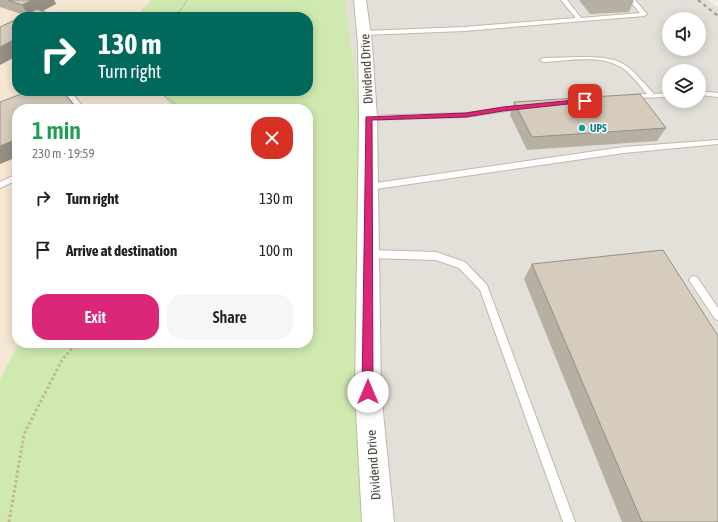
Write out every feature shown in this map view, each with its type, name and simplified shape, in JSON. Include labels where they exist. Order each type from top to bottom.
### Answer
[{"type":"street","name":"Dividend Drive","points":[[360,0],[364,33],[368,118],[368,392],[378,522]]},
{"type":"lane","points":[[564,0],[580,20]]},
{"type":"lane","points":[[364,33],[464,29],[644,14],[632,0]]},
{"type":"lane","points":[[543,60],[599,59],[610,61],[622,65],[652,96]]},
{"type":"lane","points":[[706,94],[718,95]]},
{"type":"lane","points":[[621,98],[662,95]]},
{"type":"lane","points":[[71,96],[78,104]]},
{"type":"lane","points":[[368,118],[466,115],[532,106]]},
{"type":"lane","points":[[369,187],[624,150],[718,142]]},
{"type":"lane","points":[[0,185],[12,180]]},
{"type":"lane","points":[[368,254],[436,256],[462,265],[484,288],[569,522]]},
{"type":"lane","points":[[694,280],[718,316]]},
{"type":"path","points":[[180,12],[188,0]]},
{"type":"path","points":[[164,96],[175,104]]},
{"type":"path","points":[[9,522],[24,434],[62,360],[73,348]]},
{"type":"shaded area","points":[[0,0],[151,0],[140,12],[12,12],[12,96],[164,96],[170,104],[12,104],[12,348],[16,348],[0,379]]},
{"type":"shaded area","points":[[345,0],[708,0],[718,8],[718,522],[386,522],[377,234]]},
{"type":"green space","points":[[151,0],[345,0],[377,234],[386,522],[0,522],[0,379],[16,348],[313,348],[313,104],[170,104],[164,96],[313,96],[313,12],[140,12]]},
{"type":"building","points":[[8,0],[32,0],[22,5]]},
{"type":"building","points":[[37,9],[45,12],[31,12]]},
{"type":"building","points":[[12,21],[12,41],[0,47],[0,27]]},
{"type":"building","points":[[640,94],[666,128],[532,137],[514,102]]},
{"type":"building","points":[[16,96],[66,96],[73,104],[12,104],[12,141],[0,146],[0,102]]},
{"type":"building","points":[[663,250],[718,336],[718,522],[642,522],[532,264]]},
{"type":"railway","points":[[698,0],[718,16]]},
{"type":"place","name":"UPS","points":[[582,128]]},
{"type":"route","points":[[368,392],[368,118],[466,115],[503,109],[585,101]]}]
